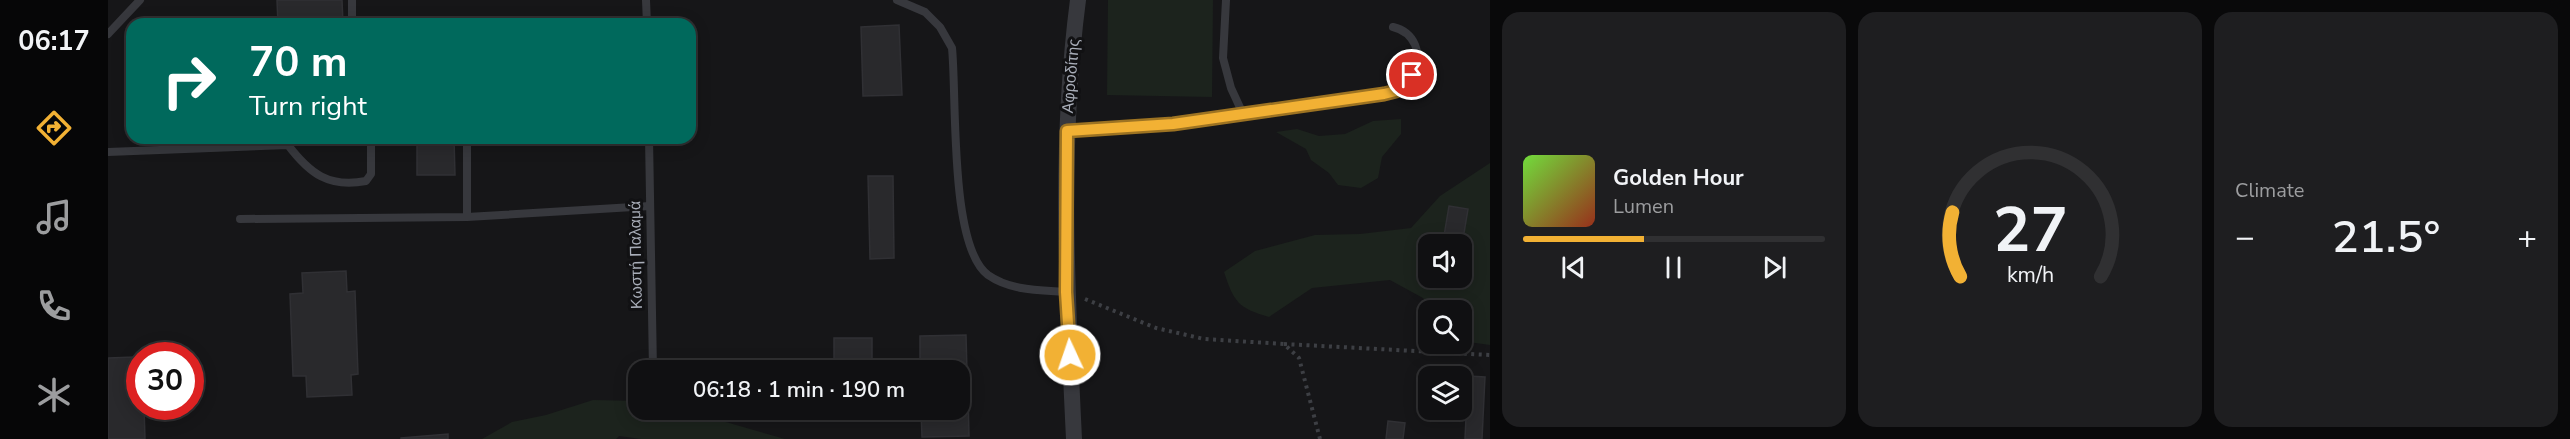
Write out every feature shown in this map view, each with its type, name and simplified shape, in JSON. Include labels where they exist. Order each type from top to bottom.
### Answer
[{"type":"street","name":"Αφροδίτης","points":[[1074,439],[1066,292],[1067,131],[1078,0]]},
{"type":"lane","points":[[108,34],[140,0]]},
{"type":"lane","points":[[352,0],[352,18]]},
{"type":"lane","points":[[646,0],[647,18]]},
{"type":"lane","points":[[897,0],[925,12],[940,27],[952,48],[959,203],[970,248],[986,273],[1010,287],[1066,292]]},
{"type":"lane","points":[[1227,0],[1223,58],[1231,88],[1243,114]]},
{"type":"lane","points":[[1067,131],[1152,126],[1396,91],[1412,75],[1417,58],[1416,45],[1411,37],[1393,27]]},
{"type":"lane","points":[[108,152],[241,144]]},
{"type":"lane","points":[[292,144],[302,164],[325,180],[349,184],[366,181],[371,174],[371,144]]},
{"type":"lane","points":[[467,144],[467,217]]},
{"type":"lane","name":"Κωστή Παλαμά","points":[[649,144],[653,360]]},
{"type":"lane","points":[[240,219],[467,217],[650,206]]},
{"type":"path","points":[[1066,292],[1166,330],[1204,339],[1490,355]]},
{"type":"path","points":[[1284,344],[1299,358],[1320,439]]},
{"type":"shaded area","points":[[1108,0],[1213,0],[1212,97],[1107,95]]},
{"type":"shaded area","points":[[1401,119],[1401,134],[1382,157],[1378,178],[1361,188],[1338,185],[1329,173],[1311,160],[1306,149],[1276,132],[1297,129],[1319,136],[1345,134],[1373,121]]},
{"type":"shaded area","points":[[1490,163],[1490,345],[1472,343],[1472,300],[1425,300],[1390,280],[1312,288],[1269,317],[1244,307],[1234,297],[1224,272],[1255,251],[1315,235],[1360,234],[1411,228],[1440,196]]},
{"type":"shaded area","points":[[593,400],[628,401],[628,420],[719,420],[785,439],[641,439],[619,436],[616,439],[482,439],[512,422],[546,415]]},
{"type":"building","points":[[277,0],[342,0],[343,18],[278,18]]},
{"type":"building","points":[[899,25],[902,95],[863,96],[861,27]]},
{"type":"building","points":[[417,144],[454,144],[455,175],[417,175]]},
{"type":"building","points":[[868,176],[893,176],[894,258],[870,259]]},
{"type":"building","points":[[1449,206],[1468,209],[1464,234],[1444,234]]},
{"type":"building","points":[[346,271],[347,292],[355,291],[358,374],[351,375],[352,395],[307,397],[306,376],[293,376],[290,294],[303,293],[302,273]]},
{"type":"building","points":[[966,335],[967,360],[920,360],[920,336]]},
{"type":"building","points":[[834,338],[872,338],[872,360],[834,360]]},
{"type":"building","points":[[126,357],[126,420],[144,420],[145,439],[108,439],[108,358]]},
{"type":"building","points":[[1472,376],[1485,377],[1482,439],[1465,439],[1466,420],[1472,420]]},
{"type":"building","points":[[921,420],[969,420],[969,436],[922,437]]},
{"type":"building","points":[[1388,421],[1405,423],[1403,439],[1386,439]]},
{"type":"building","points":[[448,434],[448,439],[401,439],[401,438]]},
{"type":"route","points":[[1070,355],[1066,292],[1067,131],[1173,124],[1384,94],[1396,91],[1412,75]]}]
